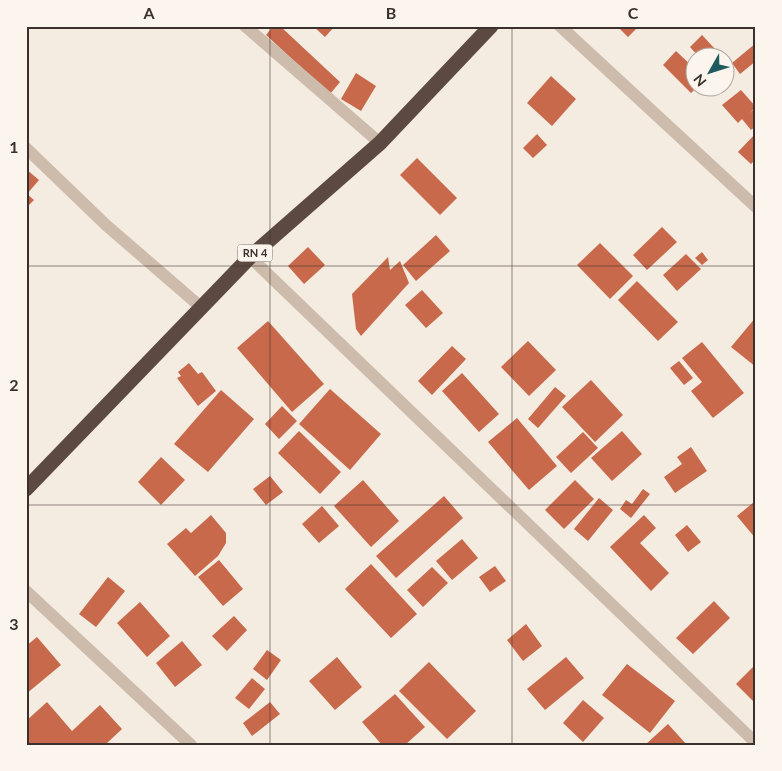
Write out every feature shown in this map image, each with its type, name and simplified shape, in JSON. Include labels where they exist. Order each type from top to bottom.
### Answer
[{"type":"highway","name":"RN 4","points":[[26,489],[250,257],[380,143],[491,26]]},
{"type":"street","points":[[245,26],[380,143]]},
{"type":"street","points":[[560,26],[756,207]]},
{"type":"street","points":[[26,148],[106,225],[202,308]]},
{"type":"street","points":[[250,257],[756,743]]},
{"type":"street","points":[[26,590],[191,745]]},
{"type":"building","points":[[273,26],[280,26],[340,82],[330,94],[266,35]]},
{"type":"building","points":[[313,26],[335,26],[325,37]]},
{"type":"building","points":[[617,26],[639,26],[628,37]]},
{"type":"building","points":[[702,35],[714,48],[691,48]]},
{"type":"building","points":[[756,43],[756,61],[740,74],[734,66],[734,61]]},
{"type":"building","points":[[676,51],[684,59],[684,86],[663,65]]},
{"type":"building","points":[[356,73],[376,86],[361,111],[341,99]]},
{"type":"building","points":[[551,76],[576,99],[552,126],[527,103]]},
{"type":"building","points":[[741,90],[756,107],[749,113],[756,108],[756,126],[751,130],[742,119],[738,123],[722,105],[731,98],[734,98],[734,96]]},
{"type":"building","points":[[756,133],[756,159],[751,164],[738,152]]},
{"type":"building","points":[[537,134],[547,145],[533,158],[523,148]]},
{"type":"building","points":[[417,158],[457,198],[440,215],[400,175]]},
{"type":"building","points":[[26,169],[39,180],[27,194],[34,200],[26,208]]},
{"type":"building","points":[[662,227],[677,242],[647,270],[633,255]]},
{"type":"building","points":[[436,235],[450,251],[416,281],[403,265]]},
{"type":"building","points":[[600,243],[633,276],[610,299],[577,265]]},
{"type":"building","points":[[308,247],[325,265],[304,284],[288,266]]},
{"type":"building","points":[[702,252],[708,260],[702,265],[695,258]]},
{"type":"building","points":[[686,254],[701,269],[677,291],[663,275]]},
{"type":"building","points":[[388,257],[390,270],[400,261],[409,283],[361,336],[356,329],[352,294]]},
{"type":"building","points":[[637,281],[678,322],[658,341],[618,300]]},
{"type":"building","points":[[422,290],[443,313],[426,328],[405,305]]},
{"type":"building","points":[[756,317],[756,367],[731,347]]},
{"type":"building","points":[[268,321],[324,384],[292,412],[237,348]]},
{"type":"building","points":[[528,341],[556,370],[529,396],[501,367]]},
{"type":"building","points":[[702,342],[744,393],[713,418],[691,391],[702,382],[682,358]]},
{"type":"building","points":[[452,346],[466,359],[432,395],[418,381]]},
{"type":"building","points":[[679,361],[693,378],[684,385],[670,368]]},
{"type":"building","points":[[189,363],[198,374],[202,372],[216,391],[198,406],[177,378],[181,376],[178,372]]},
{"type":"building","points":[[462,373],[499,414],[479,432],[442,391]]},
{"type":"building","points":[[591,380],[623,415],[595,442],[562,407]]},
{"type":"building","points":[[555,387],[566,396],[538,428],[528,419]]},
{"type":"building","points":[[330,389],[381,434],[350,470],[299,424]]},
{"type":"building","points":[[221,390],[254,419],[208,472],[174,444]]},
{"type":"building","points":[[282,406],[297,421],[279,439],[265,424]]},
{"type":"building","points":[[517,418],[557,466],[529,490],[488,442]]},
{"type":"building","points":[[299,431],[341,472],[320,494],[278,453]]},
{"type":"building","points":[[622,431],[642,454],[612,481],[591,458]]},
{"type":"building","points":[[583,432],[598,448],[571,473],[556,457]]},
{"type":"building","points":[[691,447],[707,471],[675,493],[664,477],[682,464],[677,457]]},
{"type":"building","points":[[161,457],[185,480],[161,505],[138,482]]},
{"type":"building","points":[[270,476],[283,492],[266,505],[253,489]]},
{"type":"building","points":[[363,480],[399,521],[371,547],[334,506]]},
{"type":"building","points":[[575,480],[594,499],[564,529],[545,510]]},
{"type":"building","points":[[643,489],[650,494],[631,518],[620,509],[626,500],[632,504]]},
{"type":"building","points":[[444,496],[463,518],[396,578],[376,556]]},
{"type":"building","points":[[599,498],[613,510],[588,541],[574,529]]},
{"type":"building","points":[[754,502],[756,504],[756,539],[737,516]]},
{"type":"building","points":[[322,506],[339,526],[319,543],[302,524]]},
{"type":"building","points":[[211,515],[226,533],[226,543],[218,556],[195,576],[167,544],[186,528],[191,533]]},
{"type":"building","points":[[644,515],[656,528],[640,543],[669,573],[651,591],[610,547]]},
{"type":"building","points":[[687,525],[701,542],[688,552],[675,535]]},
{"type":"building","points":[[462,539],[478,558],[452,580],[436,561]]},
{"type":"building","points":[[219,560],[243,589],[223,606],[198,577]]},
{"type":"building","points":[[371,564],[417,614],[391,638],[345,589]]},
{"type":"building","points":[[495,566],[506,581],[490,592],[479,577]]},
{"type":"building","points":[[432,567],[448,583],[423,607],[407,590]]},
{"type":"building","points":[[108,577],[125,591],[96,627],[79,614]]},
{"type":"building","points":[[714,601],[730,618],[693,654],[676,638]]},
{"type":"building","points":[[140,602],[170,636],[147,657],[117,623]]},
{"type":"building","points":[[234,616],[247,630],[227,651],[212,636]]},
{"type":"building","points":[[526,624],[542,646],[523,661],[507,640]]},
{"type":"building","points":[[37,637],[61,665],[26,694],[26,646]]},
{"type":"building","points":[[182,641],[202,665],[175,687],[156,663]]},
{"type":"building","points":[[267,650],[281,660],[267,680],[253,669]]},
{"type":"building","points":[[337,657],[362,687],[335,710],[309,681]]},
{"type":"building","points":[[566,657],[584,678],[545,710],[527,689]]},
{"type":"building","points":[[429,662],[476,711],[447,739],[399,691]]},
{"type":"building","points":[[627,664],[675,701],[650,733],[602,695]]},
{"type":"building","points":[[756,664],[756,704],[736,684]]},
{"type":"building","points":[[252,678],[265,689],[249,709],[235,698]]},
{"type":"building","points":[[395,694],[425,727],[405,745],[382,745],[362,722]]},
{"type":"building","points":[[583,700],[604,718],[583,742],[563,723]]},
{"type":"building","points":[[47,702],[72,731],[100,705],[122,729],[105,745],[26,745],[26,721]]},
{"type":"building","points":[[270,702],[280,714],[252,736],[243,723]]},
{"type":"building","points":[[668,724],[687,745],[645,745]]}]
